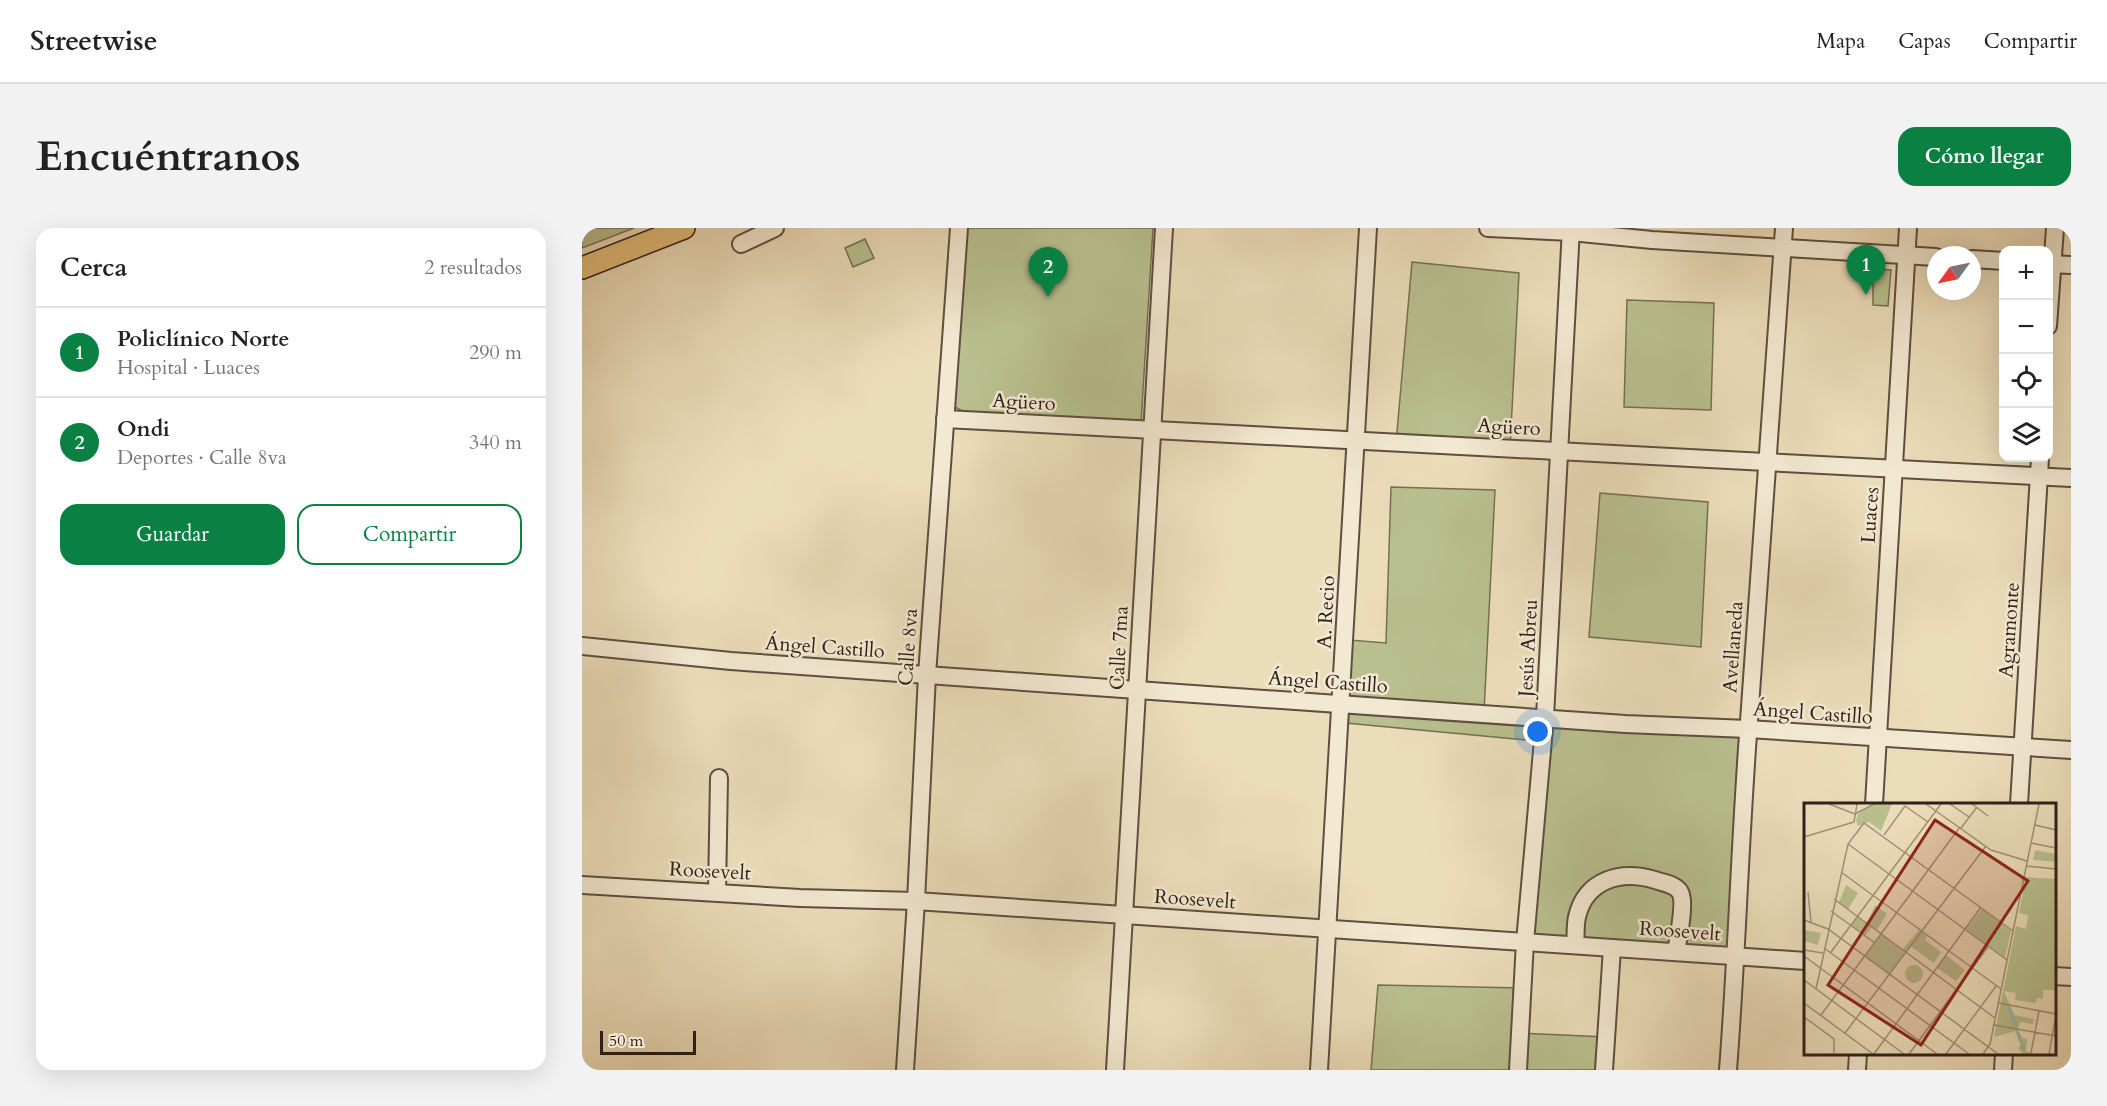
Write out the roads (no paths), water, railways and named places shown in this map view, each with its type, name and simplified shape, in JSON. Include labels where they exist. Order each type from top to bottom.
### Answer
[{"type":"main road","points":[[582,268],[684,228]]},
{"type":"street","points":[[741,244],[776,228]]},
{"type":"street","name":"Calle 8va","points":[[905,1070],[927,675],[959,228]]},
{"type":"street","name":"Calle 7ma","points":[[1115,1070],[1164,228]]},
{"type":"street","name":"A. Recio","points":[[1319,1070],[1368,228]]},
{"type":"street","points":[[1488,228],[1571,230],[1652,240],[1927,256]]},
{"type":"street","name":"Avellaneda","points":[[1728,1070],[1737,956],[1748,729],[1769,462],[1784,228]]},
{"type":"street","name":"Luaces","points":[[1874,803],[1908,228]]},
{"type":"street","points":[[2052,246],[2055,228]]},
{"type":"street","name":"Jesús Abreu","points":[[1518,1070],[1525,942],[1545,717],[1571,230]]},
{"type":"street","points":[[1981,260],[1999,261]]},
{"type":"street","points":[[2053,264],[2071,265]]},
{"type":"street","name":"Agüero","points":[[945,419],[2071,478]]},
{"type":"street","name":"Agramonte","points":[[2019,803],[2040,462]]},
{"type":"street","name":"Ángel Castillo","points":[[582,646],[731,661],[1624,724],[1748,729],[2071,750]]},
{"type":"street","points":[[717,892],[719,778]]},
{"type":"street","points":[[1575,945],[1577,918],[1583,900],[1604,880],[1623,876],[1647,878],[1674,886],[1681,893],[1682,904],[1676,952]]},
{"type":"street","name":"Roosevelt","points":[[582,885],[800,898],[916,901],[1804,961]]},
{"type":"street","points":[[1604,1070],[1612,948]]},
{"type":"street","points":[[2056,976],[2071,977]]},
{"type":"street","points":[[1857,1070],[1858,1055]]},
{"type":"street","points":[[2003,1070],[2004,1055]]},
{"type":"place","name":"Policlínico Norte","points":[[1866,295]]},
{"type":"place","name":"Ondi","points":[[1048,297]]}]
